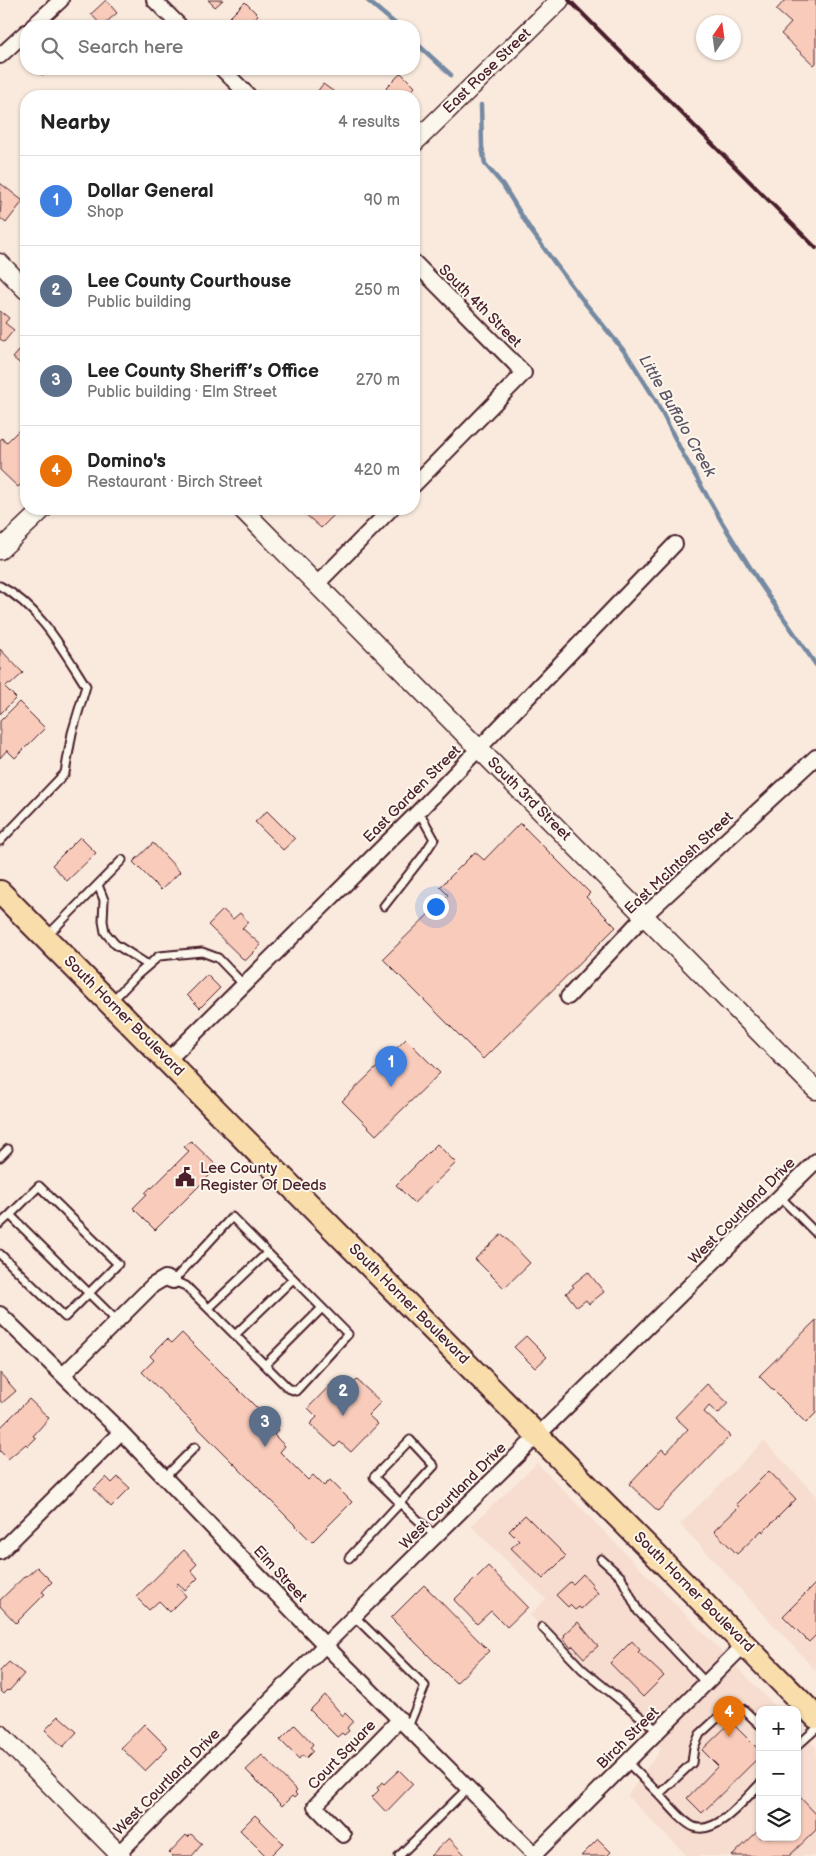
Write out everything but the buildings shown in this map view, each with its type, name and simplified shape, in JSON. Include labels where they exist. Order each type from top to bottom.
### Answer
[{"type":"main road","name":"South Horner Boulevard","points":[[0,892],[816,1717]]},
{"type":"street","points":[[39,20],[61,0]]},
{"type":"street","points":[[154,0],[174,20]]},
{"type":"street","name":"East Rose Street","points":[[420,137],[560,0]]},
{"type":"street","points":[[0,56],[20,38]]},
{"type":"street","points":[[228,75],[243,90]]},
{"type":"street","points":[[0,263],[20,284]]},
{"type":"street","name":"South 4th Street","points":[[420,268],[524,374],[420,480]]},
{"type":"street","points":[[0,550],[37,515]]},
{"type":"street","name":"South 3rd Street","points":[[248,515],[816,1090]]},
{"type":"street","points":[[317,584],[385,515]]},
{"type":"street","name":"East Garden Street","points":[[167,1060],[480,749],[675,544]]},
{"type":"street","name":"East McIntosh Street","points":[[568,998],[644,916],[816,756]]},
{"type":"street","name":"West Courtland Drive","points":[[119,1855],[354,1616],[816,1161]]},
{"type":"street","points":[[63,1375],[153,1285],[165,1278],[173,1281]]},
{"type":"street","name":"Elm Street","points":[[0,1314],[121,1432],[325,1645],[534,1855]]},
{"type":"street","points":[[0,1552],[121,1432]]},
{"type":"street","name":"Birch Street","points":[[534,1855],[745,1644]]},
{"type":"street","name":"Court Square","points":[[343,1835],[315,1806],[404,1723]]},
{"type":"street","points":[[0,1734],[119,1855]]},
{"type":"lane","points":[[0,586],[25,604],[56,640],[86,686],[72,733],[64,773],[0,841]]},
{"type":"lane","points":[[384,906],[434,839],[417,812]]},
{"type":"lane","points":[[45,938],[122,860]]},
{"type":"lane","points":[[98,885],[104,900],[103,922],[105,932],[115,944],[148,965]]},
{"type":"lane","points":[[110,1003],[136,975],[159,956],[202,952],[218,958],[244,985]]},
{"type":"lane","points":[[0,1157],[8,1149]]},
{"type":"lane","points":[[0,1224],[39,1186],[118,1264],[65,1318],[0,1254]]},
{"type":"lane","points":[[780,1197],[816,1233]]},
{"type":"lane","points":[[10,1215],[117,1321]]},
{"type":"lane","points":[[232,1217],[293,1279],[348,1334],[296,1391],[288,1388],[186,1286],[173,1281],[232,1217]]},
{"type":"lane","points":[[209,1308],[267,1253]]},
{"type":"lane","points":[[235,1335],[293,1279]]},
{"type":"lane","points":[[265,1365],[322,1308]]},
{"type":"lane","points":[[349,1558],[400,1503],[434,1466],[410,1440],[374,1477],[400,1503],[435,1536]]},
{"type":"lane","points":[[165,1477],[195,1447]]},
{"type":"lane","points":[[601,1559],[621,1577],[638,1611],[706,1684]]},
{"type":"lane","points":[[354,1616],[424,1686],[404,1723]]},
{"type":"lane","points":[[542,1627],[582,1669],[658,1731]]},
{"type":"lane","points":[[659,1794],[692,1763],[694,1747],[700,1734],[725,1711],[743,1709],[756,1721]]},
{"type":"lane","points":[[801,1742],[816,1729]]},
{"type":"lane","points":[[627,1762],[686,1822],[694,1827],[709,1827],[729,1815],[756,1788]]},
{"type":"lane","points":[[399,1856],[468,1788]]},
{"type":"shaded area","points":[[764,1441],[816,1495],[816,1671],[680,1524]]},
{"type":"shaded area","points":[[537,1463],[775,1706],[756,1706],[756,1841],[801,1841],[801,1732],[816,1747],[816,1856],[687,1856],[627,1796],[661,1749],[530,1615],[546,1599],[471,1526]]},
{"type":"waterway","name":"Little Buffalo Creek","points":[[367,0],[391,20]]},
{"type":"waterway","name":"Little Buffalo Creek","points":[[420,47],[451,75]]},
{"type":"waterway","name":"Little Buffalo Creek","points":[[481,105],[482,147],[485,164],[503,185],[530,229],[554,262],[628,356],[655,399],[683,454],[723,524],[761,585],[816,665]]},
{"type":"railway","points":[[569,0],[816,248]]},
{"type":"place","name":"Dollar General","points":[[391,1087]]},
{"type":"place","name":"Lee County Register Of Deeds","points":[[185,1177]]},
{"type":"place","name":"Lee County Courthouse","points":[[343,1416]]},
{"type":"place","name":"Lee County Sheriff’s Office","points":[[265,1447]]},
{"type":"place","name":"Domino's","points":[[729,1737]]}]
